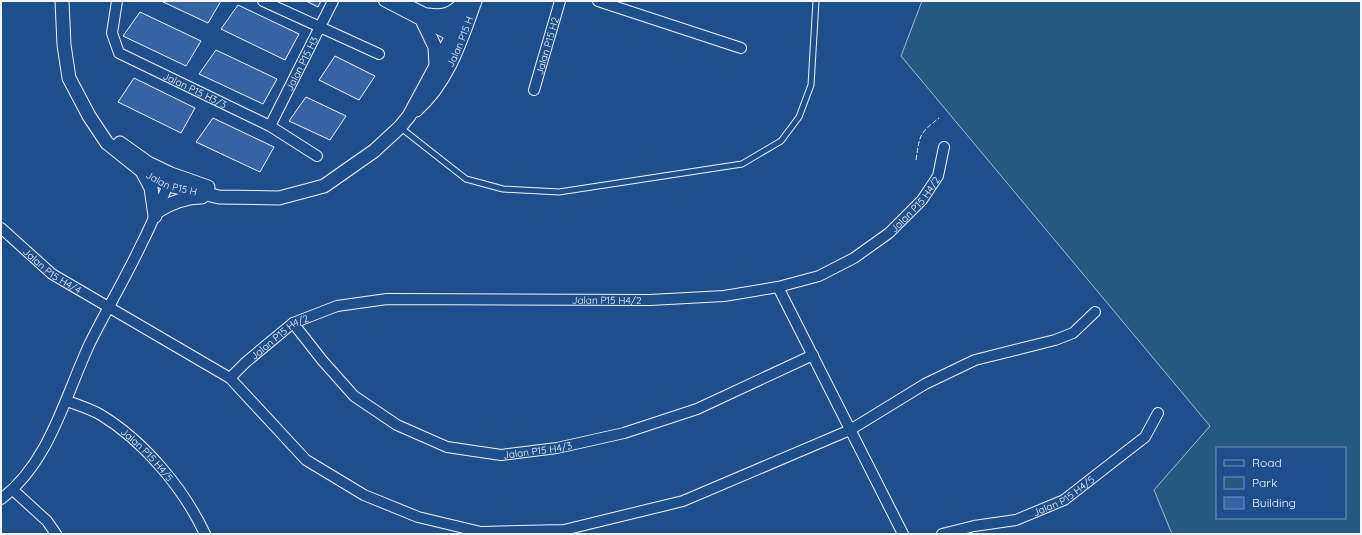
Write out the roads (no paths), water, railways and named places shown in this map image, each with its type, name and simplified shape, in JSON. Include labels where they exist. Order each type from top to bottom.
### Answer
[{"type":"street","name":"Jalan P15 H","points":[[62,1],[64,45],[69,78],[88,116],[112,138],[168,185],[219,197],[279,198],[324,186],[374,151],[400,127],[409,116],[427,101],[440,84],[458,35],[475,1]]},
{"type":"street","name":"Jalan P15 H3/3","points":[[117,1],[112,33],[119,54],[270,126],[317,156]]},
{"type":"street","points":[[263,1],[319,28],[379,54]]},
{"type":"street","name":"Jalan P15 H3","points":[[270,126],[333,1]]},
{"type":"street","points":[[384,1],[458,35]]},
{"type":"street","points":[[401,1],[426,19],[435,47],[436,65]]},
{"type":"street","name":"Jalan P15 H2","points":[[534,90],[560,1]]},
{"type":"street","points":[[598,1],[741,48]]},
{"type":"street","name":"Jalan P15 H","points":[[409,116],[436,65],[458,35],[463,2]]},
{"type":"street","points":[[426,19],[452,14],[463,2]]},
{"type":"street","name":"Jalan P15 H4/2","points":[[230,378],[246,362],[293,323],[337,306],[387,299],[650,300],[724,296],[778,287],[819,276],[854,258],[889,233],[922,200],[938,176],[944,147]]},
{"type":"street","name":"Jalan P15 H","points":[[145,167],[171,174],[220,191],[279,198]]},
{"type":"street","points":[[145,167],[151,188],[155,214]]},
{"type":"street","points":[[1,499],[13,490],[30,469],[54,427],[67,401],[90,344],[109,308],[168,185],[175,183],[202,185]]},
{"type":"street","points":[[155,214],[172,203],[189,197],[219,197]]},
{"type":"street","name":"Jalan P15 H4/4","points":[[1,228],[52,274],[230,378],[306,460],[364,495],[418,517],[481,532],[564,530],[683,501],[850,430],[925,384],[975,360],[1054,340],[1073,333],[1095,312]]},
{"type":"street","points":[[778,287],[903,534]]},
{"type":"street","name":"Jalan P15 H4/3","points":[[293,323],[322,360],[354,396],[397,425],[447,447],[501,455],[556,448],[632,430],[697,409],[813,355]]},
{"type":"street","name":"Jalan P15 H4/5","points":[[67,401],[100,414],[137,442],[170,479],[199,522],[205,534]]},
{"type":"street","name":"Jalan P15 H4/5","points":[[942,534],[974,526],[1016,520],[1064,500],[1145,437],[1158,413]]},
{"type":"street","points":[[13,490],[47,521],[56,534]]},
{"type":"lane","points":[[400,127],[466,179],[502,190],[559,192],[742,164],[781,141],[799,117],[811,85],[816,1]]}]
